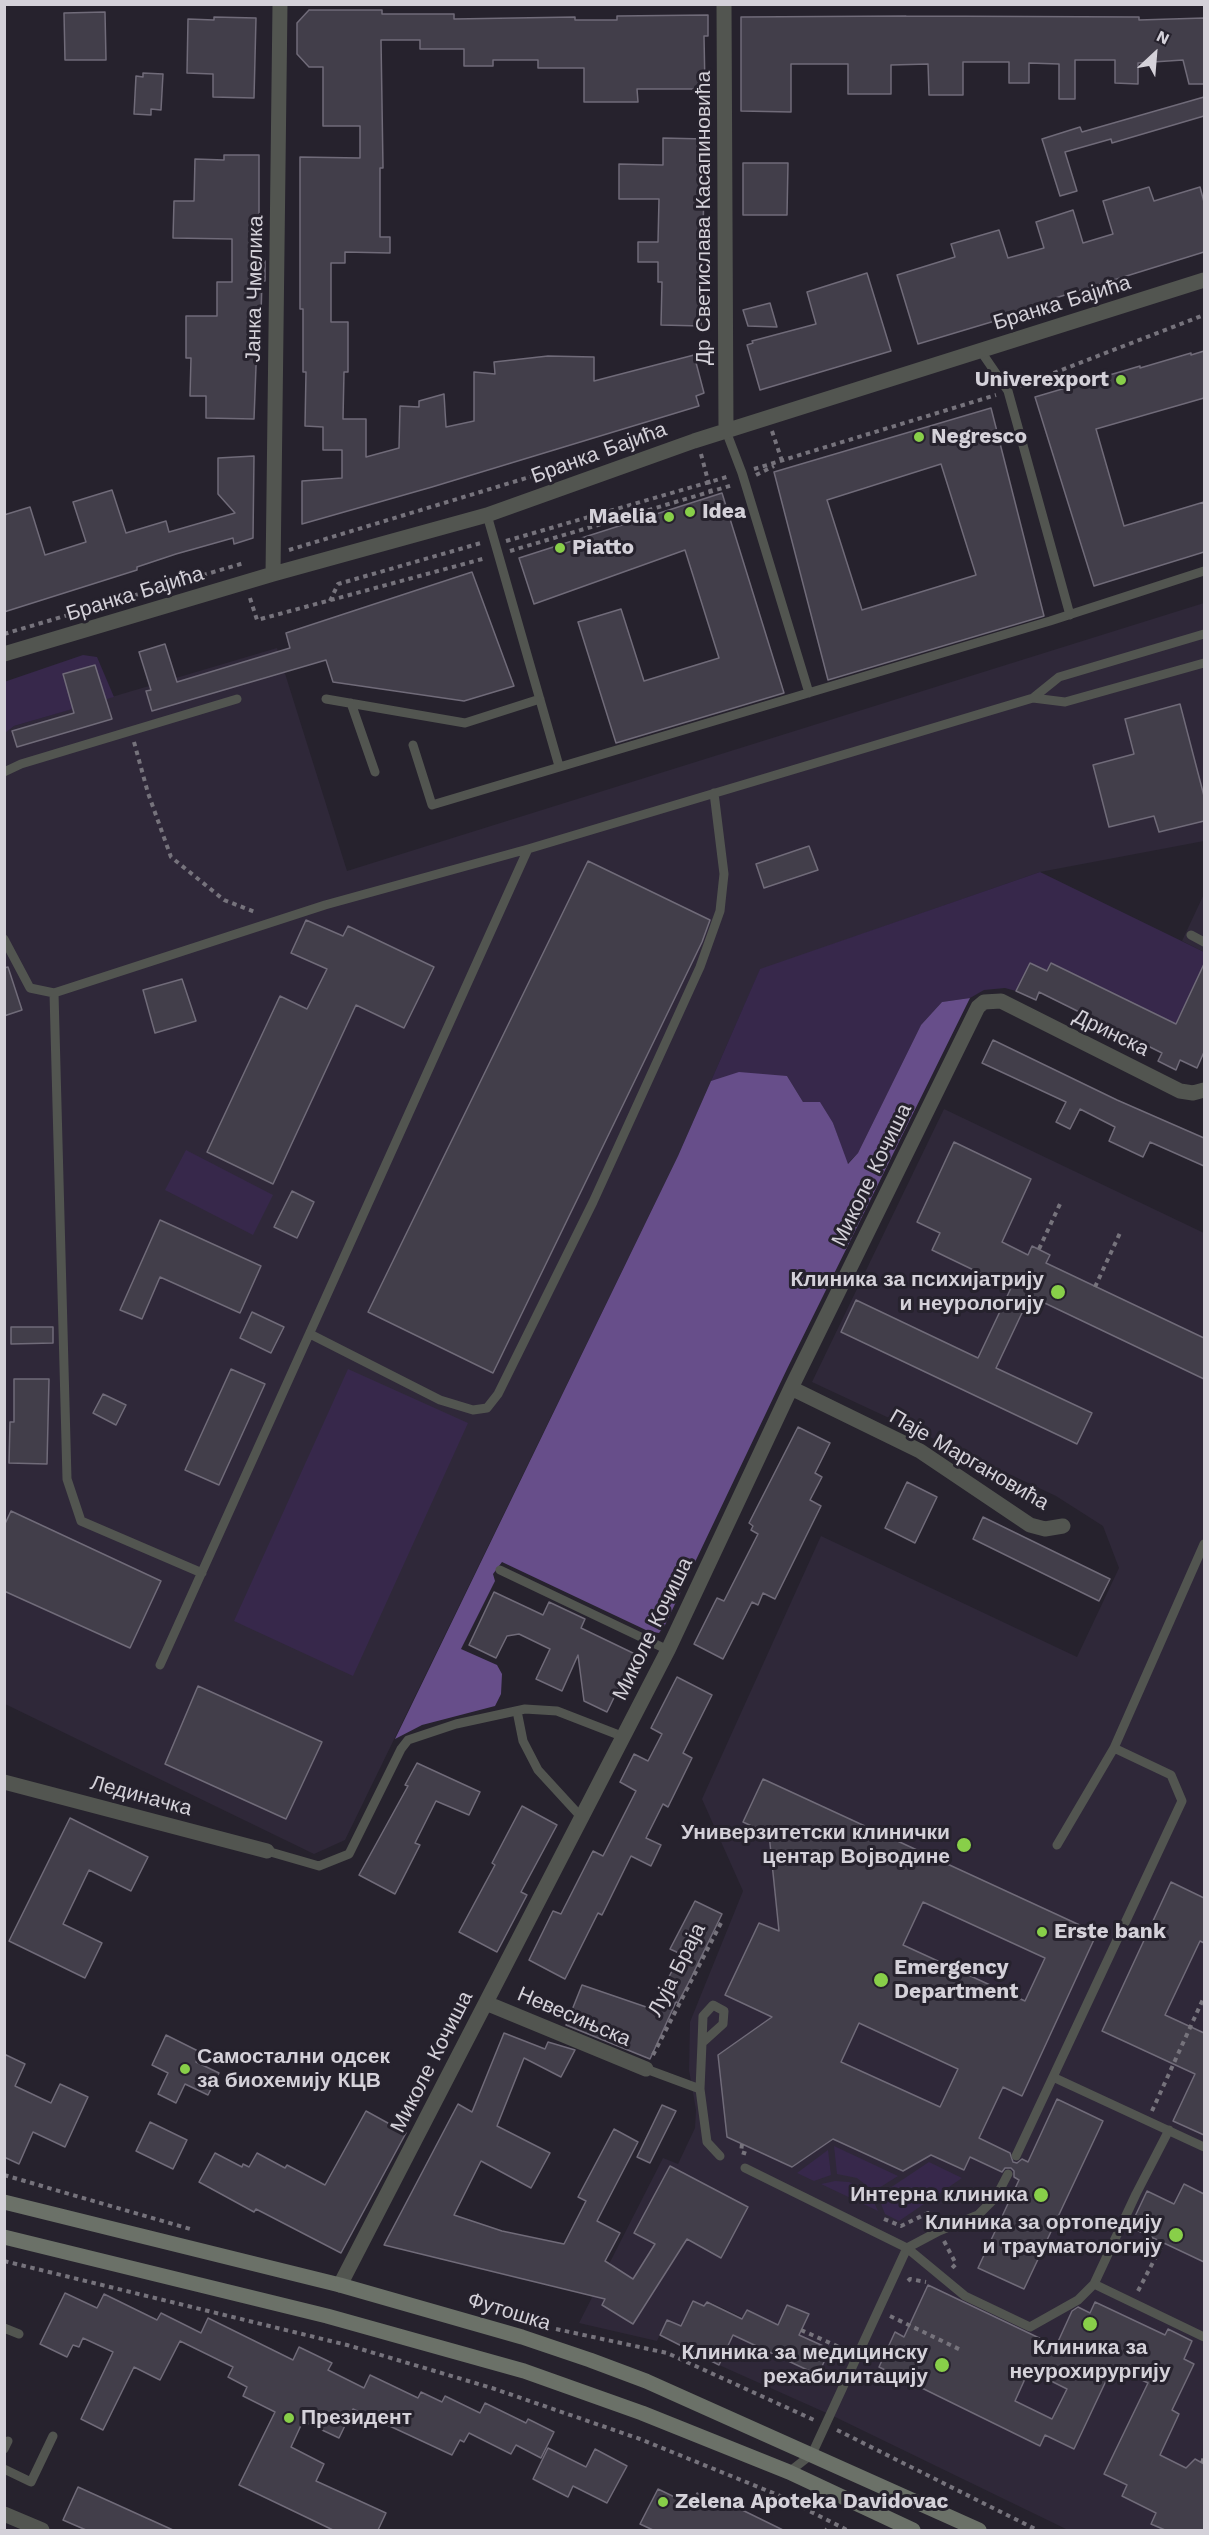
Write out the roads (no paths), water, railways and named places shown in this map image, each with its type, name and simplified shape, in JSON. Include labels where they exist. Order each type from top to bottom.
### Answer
[{"type":"main road","name":"Футошка","points":[[4,2202],[340,2285],[522,2337],[646,2381],[979,2530]]},
{"type":"main road","points":[[4,2237],[316,2313],[524,2371],[642,2413],[789,2472],[913,2530]]},
{"type":"street","name":"Јанка Чмелика","points":[[273,574],[280,4]]},
{"type":"street","name":"Др Светислава Касапиновића","points":[[724,4],[726,431]]},
{"type":"street","name":"Бранка Бајића","points":[[4,654],[273,574],[487,515],[697,440],[1204,280]]},
{"type":"street","name":"Дринска","points":[[1001,1001],[1180,1091],[1193,1093],[1204,1090]]},
{"type":"street","name":"Миколе Кочиша","points":[[340,2285],[668,1650],[791,1388],[973,1015],[984,1002],[1001,1001]]},
{"type":"street","name":"Паје Маргановића","points":[[791,1388],[920,1451],[1030,1525],[1045,1529],[1063,1526]]},
{"type":"street","name":"Лединачка","points":[[4,1782],[267,1851]]},
{"type":"street","name":"Невесињска","points":[[486,2003],[646,2069]]},
{"type":"street","points":[[4,2514],[42,2530]]},
{"type":"lane","points":[[980,351],[1008,391],[1070,615]]},
{"type":"lane","points":[[726,431],[743,477],[809,693]]},
{"type":"lane","points":[[487,515],[559,766]]},
{"type":"lane","points":[[413,745],[432,805],[1070,615],[1204,571]]},
{"type":"lane","points":[[4,939],[7,953],[30,988],[54,993],[325,905],[528,849],[1033,698],[1059,677],[1204,634]]},
{"type":"lane","points":[[1033,698],[1065,702],[1204,663]]},
{"type":"lane","points":[[4,772],[21,764],[131,729],[237,699]]},
{"type":"lane","points":[[326,699],[465,723],[540,699]]},
{"type":"lane","points":[[351,703],[375,772]]},
{"type":"lane","points":[[310,1334],[440,1400],[474,1410],[487,1408],[498,1394],[593,1202],[704,956],[720,911],[724,874],[714,793]]},
{"type":"lane","points":[[160,1665],[528,849]]},
{"type":"lane","points":[[1191,935],[1204,942]]},
{"type":"lane","points":[[54,993],[67,1479],[81,1521],[202,1573]]},
{"type":"lane","points":[[1057,1845],[1113,1748],[1204,1544]]},
{"type":"lane","points":[[500,1570],[668,1650]]},
{"type":"lane","points":[[267,1851],[318,1866],[349,1854],[401,1749],[408,1740],[456,1724],[525,1709],[557,1711],[624,1737]]},
{"type":"lane","points":[[517,1711],[523,1741],[538,1770],[582,1818]]},
{"type":"lane","points":[[1016,2156],[1055,2078],[1182,1801],[1171,1776],[1113,1748]]},
{"type":"lane","points":[[702,2043],[700,2089],[707,2142],[720,2156]]},
{"type":"lane","points":[[646,2069],[700,2089]]},
{"type":"lane","points":[[1055,2078],[1204,2147]]},
{"type":"lane","points":[[746,2168],[908,2248],[965,2296],[1030,2327],[1078,2300],[1094,2284],[1169,2130]]},
{"type":"lane","points":[[789,2472],[812,2454],[908,2248],[939,2231],[978,2215],[996,2197],[1008,2175]]},
{"type":"lane","points":[[1094,2284],[1204,2337]]},
{"type":"lane","points":[[4,2328],[20,2334]]},
{"type":"lane","points":[[4,2469],[31,2482],[53,2436]]},
{"type":"place","name":"Univerexport","points":[[1121,380]]},
{"type":"place","name":"Negresco","points":[[919,437]]},
{"type":"place","name":"Idea","points":[[690,512]]},
{"type":"place","name":"Maelia","points":[[669,517]]},
{"type":"place","name":"Piatto","points":[[560,548]]},
{"type":"place","name":"Клиника за психијатрију и неурологију","points":[[1058,1292]]},
{"type":"place","name":"Универзитетски клинички центар Војводине","points":[[964,1845]]},
{"type":"place","name":"Erste bank","points":[[1042,1932]]},
{"type":"place","name":"Emergency Department","points":[[881,1980]]},
{"type":"place","name":"Самостални одсек за биохемију КЦВ","points":[[185,2069]]},
{"type":"place","name":"Интерна клиника","points":[[1041,2195]]},
{"type":"place","name":"Клиника за ортопедију и трауматологију","points":[[1176,2235]]},
{"type":"place","name":"Клиника за неурохирургију","points":[[1090,2324]]},
{"type":"place","name":"Клиника за медицинску рехабилитацију","points":[[942,2365]]},
{"type":"place","name":"Президент","points":[[289,2418]]},
{"type":"place","name":"Zelena Apoteka Davidovac","points":[[663,2502]]}]
